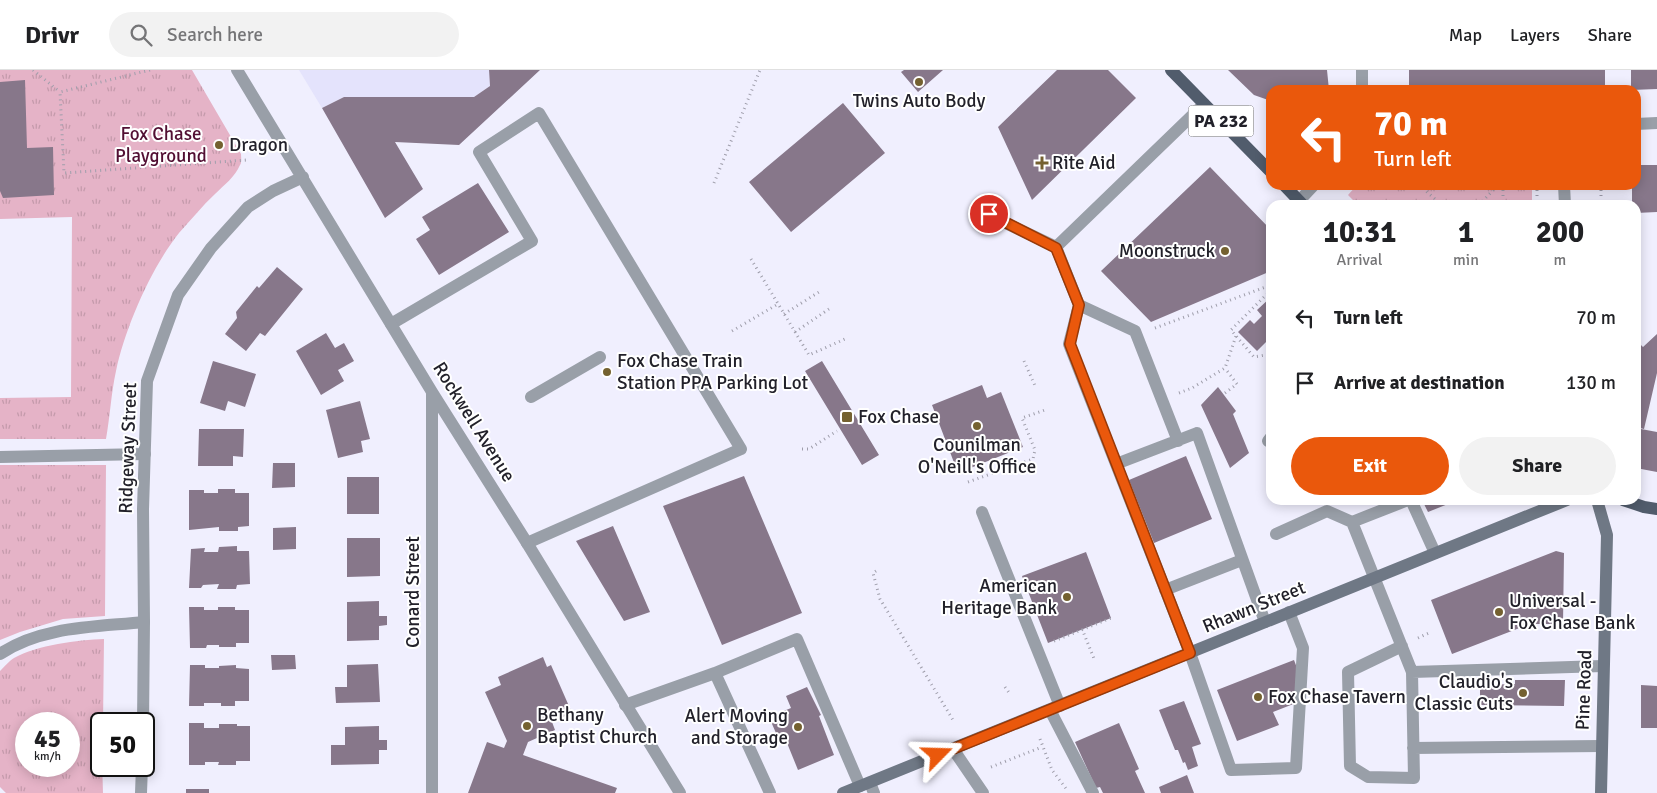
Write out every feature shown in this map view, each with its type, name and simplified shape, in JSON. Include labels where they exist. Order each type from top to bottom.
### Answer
[{"type":"main road","name":"PA 232","points":[[1171,70],[1266,167]]},
{"type":"main road","points":[[1289,190],[1298,200]]},
{"type":"main road","name":"Rhawn Street","points":[[844,793],[868,787],[953,749],[1554,505]]},
{"type":"main road","name":"Pine Road","points":[[1598,505],[1607,535],[1600,793]]},
{"type":"main road","points":[[1640,505],[1657,510]]},
{"type":"street","name":"Rockwell Avenue","points":[[237,70],[432,392],[680,793]]},
{"type":"street","points":[[1362,70],[1362,85]]},
{"type":"street","points":[[1056,248],[1204,104]]},
{"type":"street","points":[[391,324],[532,241],[480,152],[539,113],[741,449],[527,543]]},
{"type":"street","points":[[1641,124],[1657,123]]},
{"type":"street","name":"Ridgeway Street","points":[[142,712],[143,509],[147,381],[178,296],[211,248],[248,207],[273,191],[303,177]]},
{"type":"street","points":[[989,214],[1056,248],[1079,305],[1070,344],[1190,653],[1231,770],[1296,768],[1303,648],[1289,612]]},
{"type":"street","points":[[1079,305],[1135,331],[1178,441]]},
{"type":"street","points":[[531,397],[600,357]]},
{"type":"street","name":"Conard Street","points":[[432,392],[432,793]]},
{"type":"street","points":[[1116,464],[1197,433],[1265,622]]},
{"type":"street","points":[[0,457],[145,454]]},
{"type":"street","points":[[1352,522],[1396,505]]},
{"type":"street","points":[[1411,505],[1434,553]]},
{"type":"street","points":[[1276,534],[1327,511],[1352,522],[1375,577],[1402,646],[1412,672],[1414,778],[1368,777],[1350,766],[1348,672],[1402,646]]},
{"type":"street","points":[[982,512],[1055,708],[1093,793]]},
{"type":"street","points":[[1165,590],[1242,560]]},
{"type":"street","points":[[0,654],[8,648],[39,636],[82,628],[144,622]]},
{"type":"street","points":[[625,705],[715,673],[797,639],[868,787]]},
{"type":"street","points":[[1412,672],[1603,666]]},
{"type":"street","points":[[715,673],[770,793]]},
{"type":"street","points":[[1414,748],[1601,746]]},
{"type":"street","points":[[953,749],[983,793]]},
{"type":"street","points":[[141,793],[142,777]]},
{"type":"path","points":[[33,70],[60,92],[64,173],[247,160]]},
{"type":"path","points":[[60,92],[150,70]]},
{"type":"path","points":[[714,183],[760,70]]},
{"type":"path","points":[[1425,190],[1436,200]]},
{"type":"path","points":[[1484,200],[1494,190]]},
{"type":"path","points":[[751,259],[809,356],[845,339]]},
{"type":"path","points":[[1136,335],[1266,287]]},
{"type":"path","points":[[784,314],[819,292]]},
{"type":"path","points":[[1266,295],[1231,330],[1254,357],[1266,355]]},
{"type":"path","points":[[732,332],[778,304]]},
{"type":"path","points":[[795,332],[829,309]]},
{"type":"path","points":[[1161,400],[1192,388],[1225,368],[1236,336]]},
{"type":"path","points":[[1024,361],[1036,388]]},
{"type":"path","points":[[1225,368],[1237,384],[1225,393]]},
{"type":"path","points":[[968,482],[1033,458],[1035,450],[1022,418],[1044,410]]},
{"type":"path","points":[[802,449],[808,449],[837,431]]},
{"type":"path","points":[[876,571],[873,573],[880,599],[953,720]]},
{"type":"path","points":[[1048,643],[1111,618]]},
{"type":"path","points":[[1082,629],[1095,660]]},
{"type":"path","points":[[1005,687],[1010,694]]},
{"type":"path","points":[[1040,739],[1052,770],[1070,793]]},
{"type":"path","points":[[991,767],[1042,747]]},
{"type":"shaded area","points":[[299,70],[489,70],[490,86],[474,97],[344,97],[322,108]]},
{"type":"green space","name":"Fox Chase Playground","points":[[0,70],[192,70],[241,154],[241,163],[238,169],[229,181],[179,233],[159,263],[140,299],[120,354],[106,439],[0,439],[0,398],[71,397],[72,217],[0,219]]},
{"type":"green space","points":[[1352,190],[1532,190],[1532,200],[1353,200],[1348,195]]},
{"type":"green space","points":[[0,465],[106,465],[105,616],[63,619],[0,640]]},
{"type":"green space","points":[[104,639],[103,712],[90,712],[90,777],[103,777],[103,793],[6,793],[0,787],[0,671],[8,662],[23,653],[70,642]]},
{"type":"building","points":[[489,70],[540,70],[459,145],[395,142],[423,189],[385,218],[322,108],[344,97],[474,97],[490,86]]},
{"type":"building","name":"Twins Auto Body","points":[[904,70],[943,70],[918,92],[901,72]]},
{"type":"building","name":"Rite Aid","points":[[1057,70],[1108,70],[1136,98],[1032,200],[998,127]]},
{"type":"building","points":[[1228,70],[1327,70],[1328,85],[1266,85],[1266,99],[1254,95]]},
{"type":"building","points":[[1409,70],[1605,70],[1605,85],[1409,85]]},
{"type":"building","points":[[1631,70],[1657,70],[1657,89],[1641,90],[1641,85],[1631,85]]},
{"type":"building","points":[[25,80],[27,148],[53,147],[54,195],[3,198],[0,191],[0,82]]},
{"type":"building","points":[[843,103],[885,153],[791,232],[749,182]]},
{"type":"building","points":[[1641,165],[1657,165],[1657,212],[1641,213],[1641,200],[1632,200],[1632,190],[1641,190]]},
{"type":"building","points":[[1210,167],[1266,225],[1266,273],[1151,322],[1101,271]]},
{"type":"building","points":[[478,183],[509,232],[439,275],[416,239],[430,230],[422,217]]},
{"type":"building","points":[[277,267],[303,289],[265,336],[260,333],[246,351],[225,334],[237,318],[236,312],[257,286],[259,288]]},
{"type":"building","points":[[1266,302],[1266,342],[1257,351],[1238,332],[1250,320],[1254,324],[1262,316],[1257,310]]},
{"type":"building","points":[[326,333],[335,348],[344,343],[354,361],[338,370],[344,381],[321,395],[296,351]]},
{"type":"building","points":[[1657,334],[1657,373],[1644,429],[1641,428],[1641,345],[1643,347]]},
{"type":"building","points":[[213,361],[256,374],[245,407],[228,401],[225,411],[200,403]]},
{"type":"building","points":[[822,361],[879,455],[862,465],[805,371]]},
{"type":"building","name":"Counilman O'Neill's Office","points":[[982,385],[987,398],[1001,392],[1023,447],[958,473],[932,405]]},
{"type":"building","points":[[1218,387],[1236,411],[1233,414],[1249,453],[1230,468],[1201,405]]},
{"type":"building","points":[[360,401],[370,439],[361,441],[363,452],[338,458],[326,410]]},
{"type":"building","points":[[199,429],[244,429],[243,457],[233,456],[233,466],[198,466]]},
{"type":"building","points":[[1641,429],[1657,432],[1657,472],[1641,469]]},
{"type":"building","points":[[1186,456],[1212,519],[1154,543],[1129,480]]},
{"type":"building","points":[[273,463],[295,463],[295,487],[272,488]]},
{"type":"building","points":[[744,476],[802,613],[722,645],[663,506]]},
{"type":"building","points":[[347,477],[379,477],[379,514],[347,514]]},
{"type":"building","points":[[218,489],[235,489],[235,493],[249,493],[249,526],[238,527],[238,531],[219,531],[219,527],[189,530],[189,490],[204,490],[204,493],[218,493]]},
{"type":"building","points":[[1424,505],[1446,505],[1428,512]]},
{"type":"building","points":[[613,526],[650,612],[624,621],[576,541]]},
{"type":"building","points":[[296,527],[296,549],[273,550],[273,528]]},
{"type":"building","points":[[347,538],[380,538],[380,576],[347,577]]},
{"type":"building","points":[[237,546],[237,551],[249,551],[250,584],[237,585],[236,589],[217,589],[219,584],[203,585],[201,588],[189,588],[191,549],[205,548],[204,552],[218,552],[219,547]]},
{"type":"building","name":"Universal - Fox Chase Bank","points":[[1556,551],[1564,553],[1563,624],[1530,624],[1452,654],[1431,600]]},
{"type":"building","name":"American Heritage Bank","points":[[1086,552],[1111,618],[1048,643],[1022,576]]},
{"type":"building","points":[[379,601],[379,616],[387,616],[387,625],[379,626],[379,640],[347,641],[347,602]]},
{"type":"building","points":[[189,607],[204,607],[204,610],[218,610],[218,607],[235,607],[235,610],[249,610],[249,643],[236,643],[236,647],[207,645],[206,648],[190,648]]},
{"type":"building","points":[[271,655],[295,655],[296,669],[272,670]]},
{"type":"building","name":"Bethany Baptist Church","points":[[543,657],[547,667],[551,665],[572,713],[552,722],[555,730],[528,742],[523,755],[617,788],[615,793],[468,793],[487,742],[504,748],[507,741],[485,692],[501,685],[498,677]]},
{"type":"building","name":"Fox Chase Tavern","points":[[1294,660],[1297,668],[1296,703],[1273,712],[1279,725],[1237,741],[1217,690]]},
{"type":"building","points":[[378,664],[380,702],[336,703],[335,687],[347,687],[347,665]]},
{"type":"building","points":[[190,665],[205,665],[205,668],[219,668],[219,666],[236,665],[236,668],[249,669],[249,701],[235,701],[235,706],[221,706],[221,703],[204,703],[204,706],[189,706]]},
{"type":"building","points":[[1515,680],[1565,680],[1564,706],[1480,705],[1480,685],[1515,684]]},
{"type":"building","points":[[1641,685],[1657,686],[1657,728],[1641,728]]},
{"type":"building","name":"Alert Moving and Storage","points":[[807,687],[821,715],[819,716],[834,755],[798,770],[785,738],[779,740],[769,717],[791,708],[786,696]]},
{"type":"building","points":[[1184,701],[1201,744],[1192,747],[1198,766],[1188,770],[1178,750],[1175,750],[1159,710]]},
{"type":"building","points":[[189,723],[204,723],[204,728],[219,728],[219,724],[250,726],[250,761],[236,761],[236,765],[218,765],[219,762],[205,762],[205,765],[189,765]]},
{"type":"building","points":[[1119,723],[1139,769],[1135,771],[1145,793],[1103,793],[1100,787],[1096,788],[1075,742]]},
{"type":"building","points":[[379,726],[379,740],[387,740],[387,750],[379,750],[379,764],[331,765],[331,745],[345,745],[345,727]]},
{"type":"building","points":[[1187,775],[1194,793],[1161,793],[1159,787]]},
{"type":"building","points":[[186,789],[209,789],[209,793],[186,793]]},
{"type":"place","name":"Twins Auto Body","points":[[919,82]]},
{"type":"place","name":"Dragon","points":[[219,145]]},
{"type":"place","name":"Rite Aid","points":[[1042,163]]},
{"type":"place","name":"Moonstruck","points":[[1225,251]]},
{"type":"place","name":"Fox Chase Train Station PPA Parking Lot","points":[[607,372]]},
{"type":"place","name":"Fox Chase","points":[[847,417]]},
{"type":"place","name":"Counilman O'Neill's Office","points":[[977,426]]},
{"type":"place","name":"American Heritage Bank","points":[[1067,597]]},
{"type":"place","name":"Universal - Fox Chase Bank","points":[[1499,612]]},
{"type":"place","name":"Claudio's Classic Cuts","points":[[1523,693]]},
{"type":"place","name":"Fox Chase Tavern","points":[[1258,697]]},
{"type":"place","name":"Bethany Baptist Church","points":[[527,726]]},
{"type":"place","name":"Alert Moving and Storage","points":[[798,727]]},
{"type":"route","points":[[938,755],[1190,653],[1070,344],[1079,305],[1056,248],[989,214]]}]
